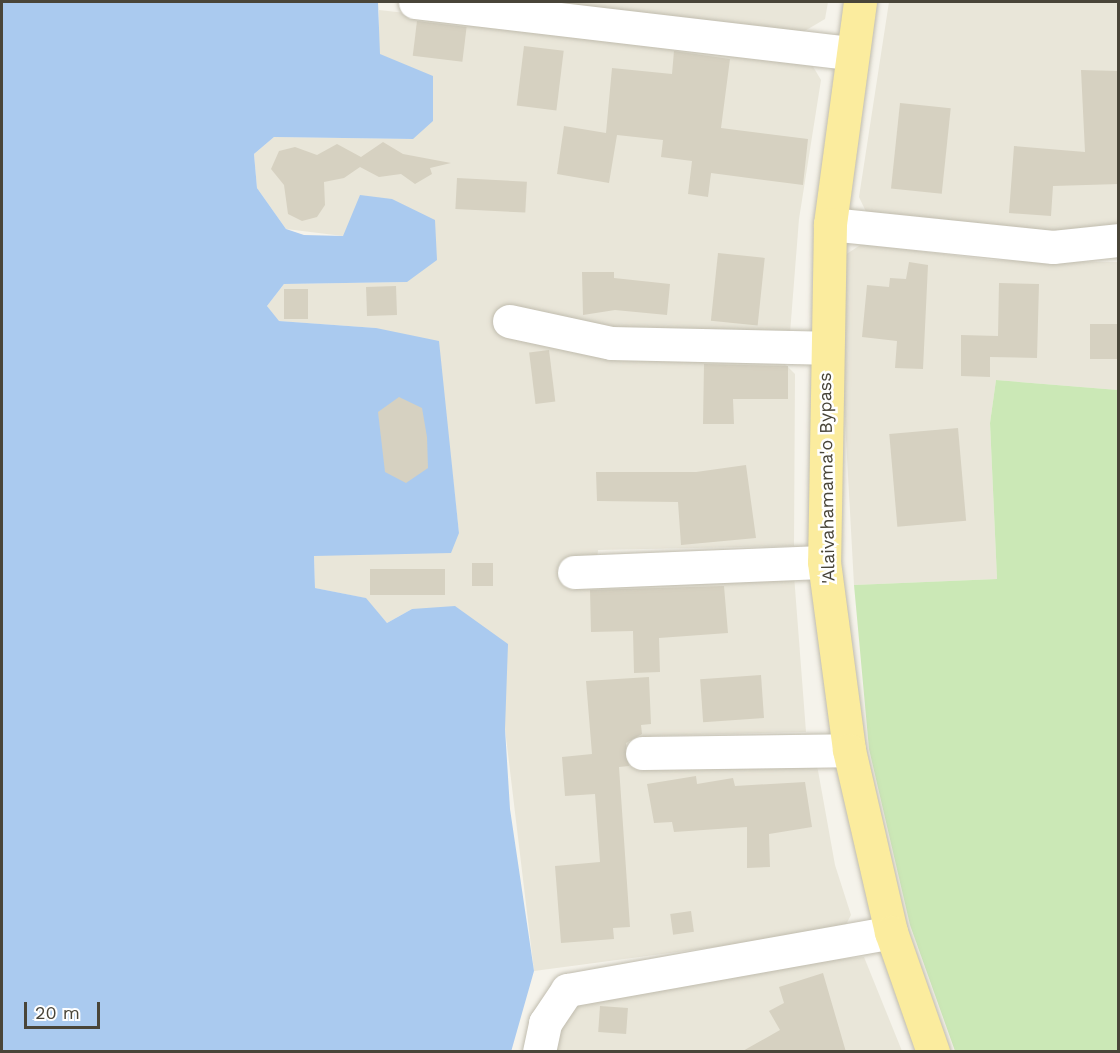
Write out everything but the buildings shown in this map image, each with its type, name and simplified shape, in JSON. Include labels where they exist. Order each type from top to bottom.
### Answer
[{"type":"main road","name":"'Alaivahamama'o Bypass","points":[[860,2],[830,224],[825,348],[824,562],[849,750],[891,932],[933,1052]]},
{"type":"street","points":[[416,2],[852,53]]},
{"type":"street","points":[[830,224],[1053,247],[1119,240]]},
{"type":"street","points":[[509,321],[611,343],[825,348]]},
{"type":"street","points":[[574,572],[824,562]]},
{"type":"street","points":[[642,753],[849,750]]},
{"type":"street","points":[[539,1052],[545,1023],[567,990],[891,932]]},
{"type":"shaded area","points":[[531,2],[828,2],[825,19],[803,32]]},
{"type":"shaded area","points":[[889,2],[1118,2],[1118,229],[1097,234],[869,218],[859,197]]},
{"type":"shaded area","points":[[379,10],[808,58],[821,80],[799,219],[790,333],[778,357],[795,374],[794,546],[598,550],[595,580],[794,575],[806,732],[649,736],[817,765],[835,865],[851,915],[843,930],[534,971],[505,729],[412,609],[387,623],[365,598],[315,588],[314,556],[459,533],[448,436],[376,328],[278,321],[267,306],[284,284],[407,282],[343,236],[286,229],[257,188],[254,154],[274,137],[413,139],[379,54]]},
{"type":"shaded area","points":[[862,244],[992,260],[1118,262],[1118,390],[996,380],[990,423],[997,579],[854,585],[844,402],[845,255]]},
{"type":"shaded area","points":[[864,957],[902,1051],[556,1052],[565,1013],[613,989],[767,965]]},
{"type":"green space","points":[[996,380],[1118,390],[1118,1051],[955,1051],[910,925],[869,749],[854,585],[997,579],[990,423]]},
{"type":"water","points":[[2,2],[378,2],[380,54],[433,76],[433,121],[413,139],[274,137],[254,154],[257,188],[286,229],[304,235],[343,236],[360,195],[392,199],[435,220],[437,260],[407,282],[284,284],[267,306],[279,321],[376,328],[439,341],[459,533],[451,553],[314,556],[315,588],[366,598],[387,623],[412,609],[455,606],[508,644],[505,729],[510,809],[534,971],[511,1052],[2,1052]]}]
